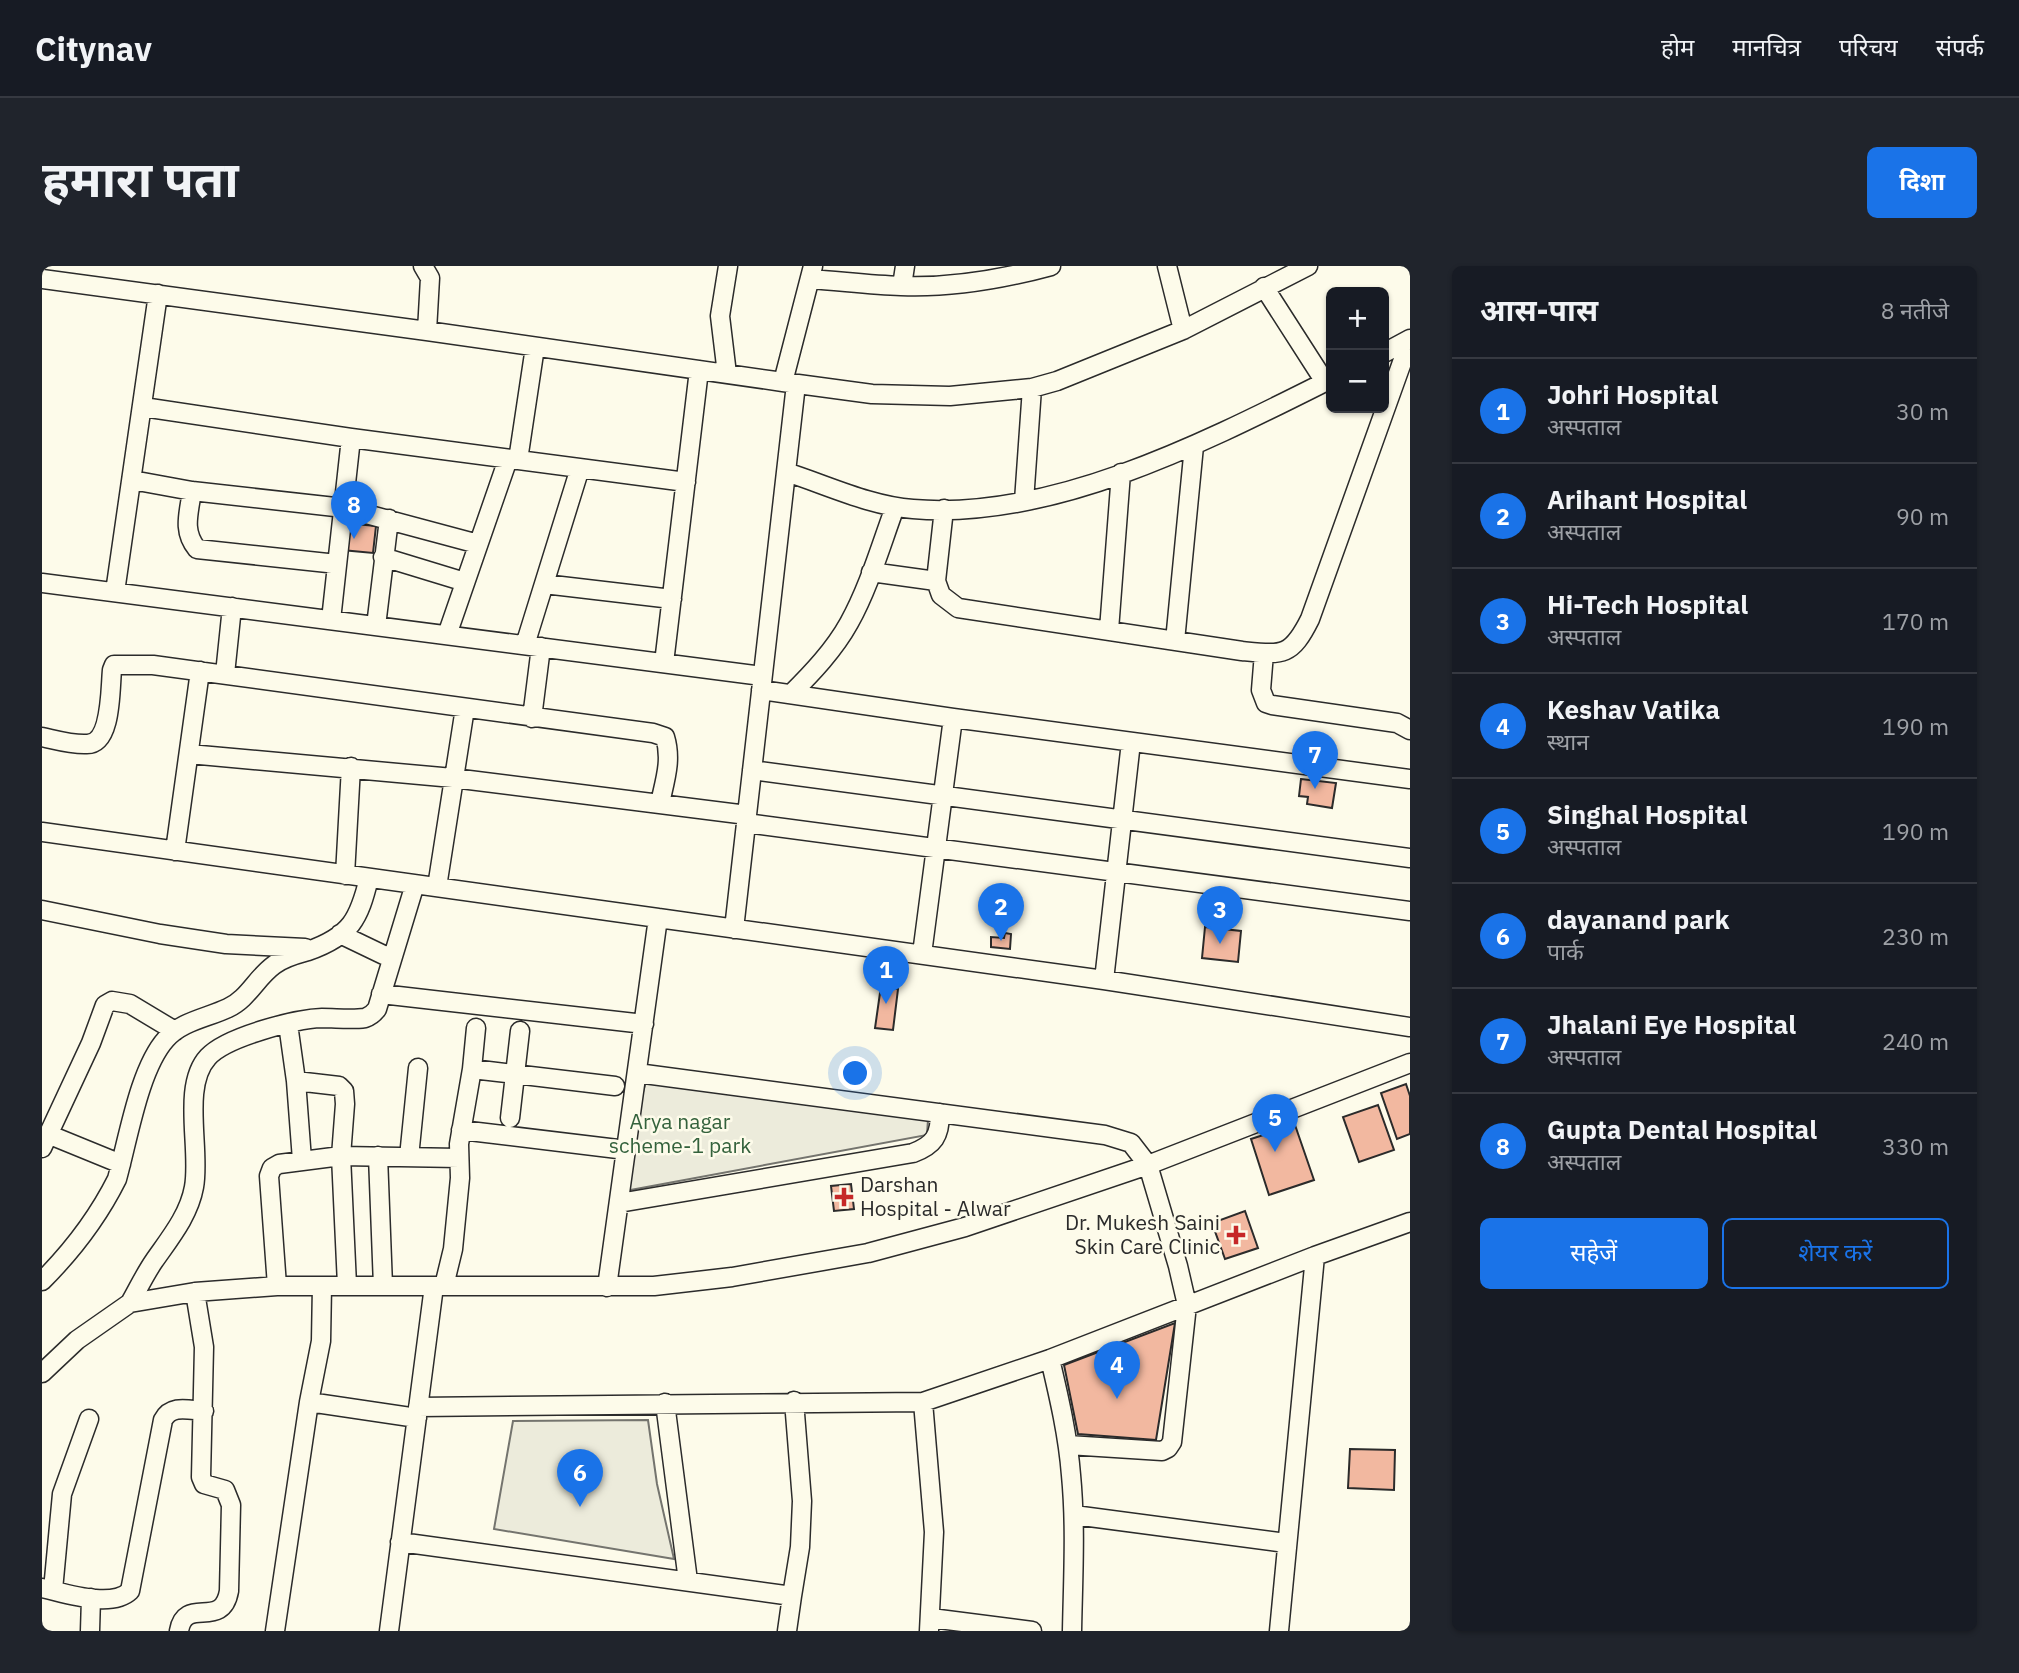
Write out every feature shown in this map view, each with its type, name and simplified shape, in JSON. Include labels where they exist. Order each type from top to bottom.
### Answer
[{"type":"street","points":[[43,266],[42,278],[872,394],[950,396],[1032,388],[1082,372],[1183,330],[1308,266]]},
{"type":"street","points":[[422,266],[430,278],[427,331]]},
{"type":"street","points":[[727,374],[720,316],[728,266]]},
{"type":"street","points":[[902,286],[905,266]]},
{"type":"street","points":[[734,929],[786,472],[790,383],[811,272],[902,286],[946,285],[1002,278],[1050,266]]},
{"type":"street","points":[[1167,266],[1183,330]]},
{"type":"street","points":[[1264,287],[1326,377]]},
{"type":"street","points":[[115,592],[158,294]]},
{"type":"street","points":[[1389,350],[1410,340]]},
{"type":"street","points":[[944,509],[936,581],[941,594],[958,608],[1175,641],[1264,653],[1281,652],[1292,648],[1300,639],[1310,619],[1410,340]]},
{"type":"street","points":[[447,635],[478,544],[513,459],[535,347]]},
{"type":"street","points":[[664,663],[699,370]]},
{"type":"street","points":[[786,472],[894,506],[915,509],[944,509],[1024,501],[1064,493],[1194,446],[1326,381]]},
{"type":"street","points":[[1024,501],[1032,388]]},
{"type":"street","points":[[143,407],[351,438],[686,482]]},
{"type":"street","points":[[331,620],[351,438]]},
{"type":"street","points":[[1175,641],[1194,446]]},
{"type":"street","points":[[532,718],[533,646],[544,584],[580,468]]},
{"type":"street","points":[[1108,630],[1121,473]]},
{"type":"street","points":[[132,480],[192,491],[344,508],[478,544]]},
{"type":"street","points":[[192,491],[187,530],[190,541],[197,549],[337,564]]},
{"type":"street","points":[[791,694],[822,662],[849,622],[871,572],[894,506]]},
{"type":"street","points":[[376,626],[388,519]]},
{"type":"street","points":[[383,557],[465,582]]},
{"type":"street","points":[[871,572],[936,581]]},
{"type":"street","points":[[42,583],[664,663],[762,683],[791,694],[1132,743],[1410,779]]},
{"type":"street","points":[[544,584],[672,599]]},
{"type":"street","points":[[225,674],[232,607]]},
{"type":"street","points":[[1264,653],[1261,690],[1266,703],[1397,723],[1410,730]]},
{"type":"street","points":[[42,737],[87,744],[97,742],[106,723],[114,665],[143,664],[653,733],[665,737],[669,762],[660,803]]},
{"type":"street","points":[[176,850],[200,671]]},
{"type":"street","points":[[437,887],[465,708]]},
{"type":"street","points":[[922,954],[953,718]]},
{"type":"street","points":[[1104,980],[1132,743]]},
{"type":"street","points":[[189,754],[453,778],[660,803],[936,849],[1410,911]]},
{"type":"street","points":[[345,875],[351,768]]},
{"type":"street","points":[[752,770],[1410,858]]},
{"type":"street","points":[[42,832],[922,954],[1410,1027]]},
{"type":"street","points":[[42,1281],[92,1222],[117,1179],[148,1072],[158,1049],[175,1031],[236,1004],[279,961],[316,948],[340,934],[356,919],[369,878]]},
{"type":"street","points":[[130,1303],[191,1202],[196,1167],[194,1091],[200,1068],[213,1051],[226,1044],[288,1024],[321,1018],[367,1017],[374,1014],[415,884]]},
{"type":"street","points":[[42,911],[226,944],[316,948]]},
{"type":"street","points":[[607,1287],[658,918]]},
{"type":"street","points":[[340,934],[392,959]]},
{"type":"street","points":[[381,994],[644,1024]]},
{"type":"street","points":[[121,1164],[46,1141],[91,1043],[105,1005],[112,1001],[130,1004],[175,1031]]},
{"type":"street","points":[[288,1024],[296,1081],[302,1160]]},
{"type":"street","points":[[388,1631],[418,1413],[439,1286],[453,1248],[460,1178],[461,1130],[476,1028]]},
{"type":"street","points":[[510,1118],[520,1031]]},
{"type":"street","points":[[42,1373],[76,1340],[130,1303],[195,1292],[277,1286],[347,1285],[654,1286],[707,1280],[868,1253],[965,1227],[1148,1165],[1410,1063]]},
{"type":"street","points":[[409,1157],[418,1068]]},
{"type":"street","points":[[472,1069],[615,1086]]},
{"type":"street","points":[[637,1073],[1122,1139],[1138,1150],[1148,1165],[1187,1305],[1173,1430],[1168,1448],[1162,1451],[1068,1445]]},
{"type":"street","points":[[296,1081],[339,1086],[344,1091],[341,1156],[347,1285]]},
{"type":"street","points":[[619,1203],[913,1153],[927,1148],[936,1139],[940,1128],[940,1114]]},
{"type":"street","points":[[461,1130],[626,1150]]},
{"type":"street","points":[[277,1286],[269,1176],[272,1168],[302,1160],[341,1156],[459,1158]]},
{"type":"street","points":[[378,1156],[383,1286]]},
{"type":"street","points":[[309,1402],[418,1413],[665,1403],[923,1402],[1050,1359],[1410,1222]]},
{"type":"street","points":[[1279,1631],[1315,1256]]},
{"type":"street","points":[[275,1631],[309,1402],[321,1341],[322,1286]]},
{"type":"street","points":[[179,1631],[184,1617],[222,1610],[227,1603],[229,1591],[231,1504],[225,1490],[204,1484],[201,1478],[204,1347],[195,1292]]},
{"type":"street","points":[[1050,1359],[1068,1445],[1074,1515],[1072,1631]]},
{"type":"street","points":[[788,1631],[800,1547],[802,1501],[794,1401]]},
{"type":"street","points":[[923,1402],[934,1532],[930,1624],[1032,1631]]},
{"type":"street","points":[[665,1403],[688,1581]]},
{"type":"street","points":[[89,1419],[62,1494],[48,1589],[91,1598],[116,1599],[130,1591],[134,1581],[166,1413],[181,1409],[204,1411]]},
{"type":"street","points":[[1074,1515],[1286,1543]]},
{"type":"street","points":[[400,1542],[792,1596]]},
{"type":"street","points":[[90,1631],[91,1598]]},
{"type":"green space","name":"Arya nagar scheme-1 park","points":[[646,1082],[928,1119],[927,1135],[625,1191],[626,1150]]},
{"type":"green space","points":[[648,1420],[657,1484],[674,1559],[494,1529],[513,1421]]},
{"type":"building","points":[[345,523],[376,526],[373,553],[342,550]]},
{"type":"building","points":[[1301,779],[1336,783],[1332,808],[1307,804],[1308,797],[1299,796]]},
{"type":"building","points":[[1205,927],[1241,931],[1238,962],[1202,958]]},
{"type":"building","points":[[1005,933],[1011,934],[1010,949],[991,947],[991,937],[1004,938]]},
{"type":"building","points":[[881,986],[898,989],[893,1030],[875,1028]]},
{"type":"building","points":[[1406,1084],[1410,1096],[1410,1134],[1397,1139],[1381,1093]]},
{"type":"building","points":[[1378,1105],[1394,1150],[1359,1162],[1343,1117]]},
{"type":"building","points":[[1295,1125],[1314,1180],[1269,1195],[1251,1139]]},
{"type":"building","points":[[851,1184],[854,1209],[834,1211],[831,1186]]},
{"type":"building","points":[[1245,1211],[1258,1248],[1225,1259],[1212,1223]]},
{"type":"building","points":[[1175,1323],[1156,1440],[1078,1434],[1064,1365]]},
{"type":"building","points":[[1350,1449],[1395,1450],[1394,1490],[1348,1488]]},
{"type":"place","name":"Gupta Dental Hospital","points":[[354,539]]},
{"type":"place","name":"Jhalani Eye Hospital","points":[[1315,789]]},
{"type":"place","name":"Arihant Hospital","points":[[1001,941]]},
{"type":"place","name":"Hi-Tech Hospital","points":[[1220,944]]},
{"type":"place","name":"Johri Hospital","points":[[886,1004]]},
{"type":"place","name":"Singhal Hospital","points":[[1275,1152]]},
{"type":"place","name":"Darshan Hospital - Alwar","points":[[844,1197]]},
{"type":"place","name":"Dr. Mukesh Saini Skin Care Clinic","points":[[1236,1235]]},
{"type":"place","name":"Keshav Vatika","points":[[1117,1399]]},
{"type":"place","name":"dayanand park","points":[[580,1507]]}]
